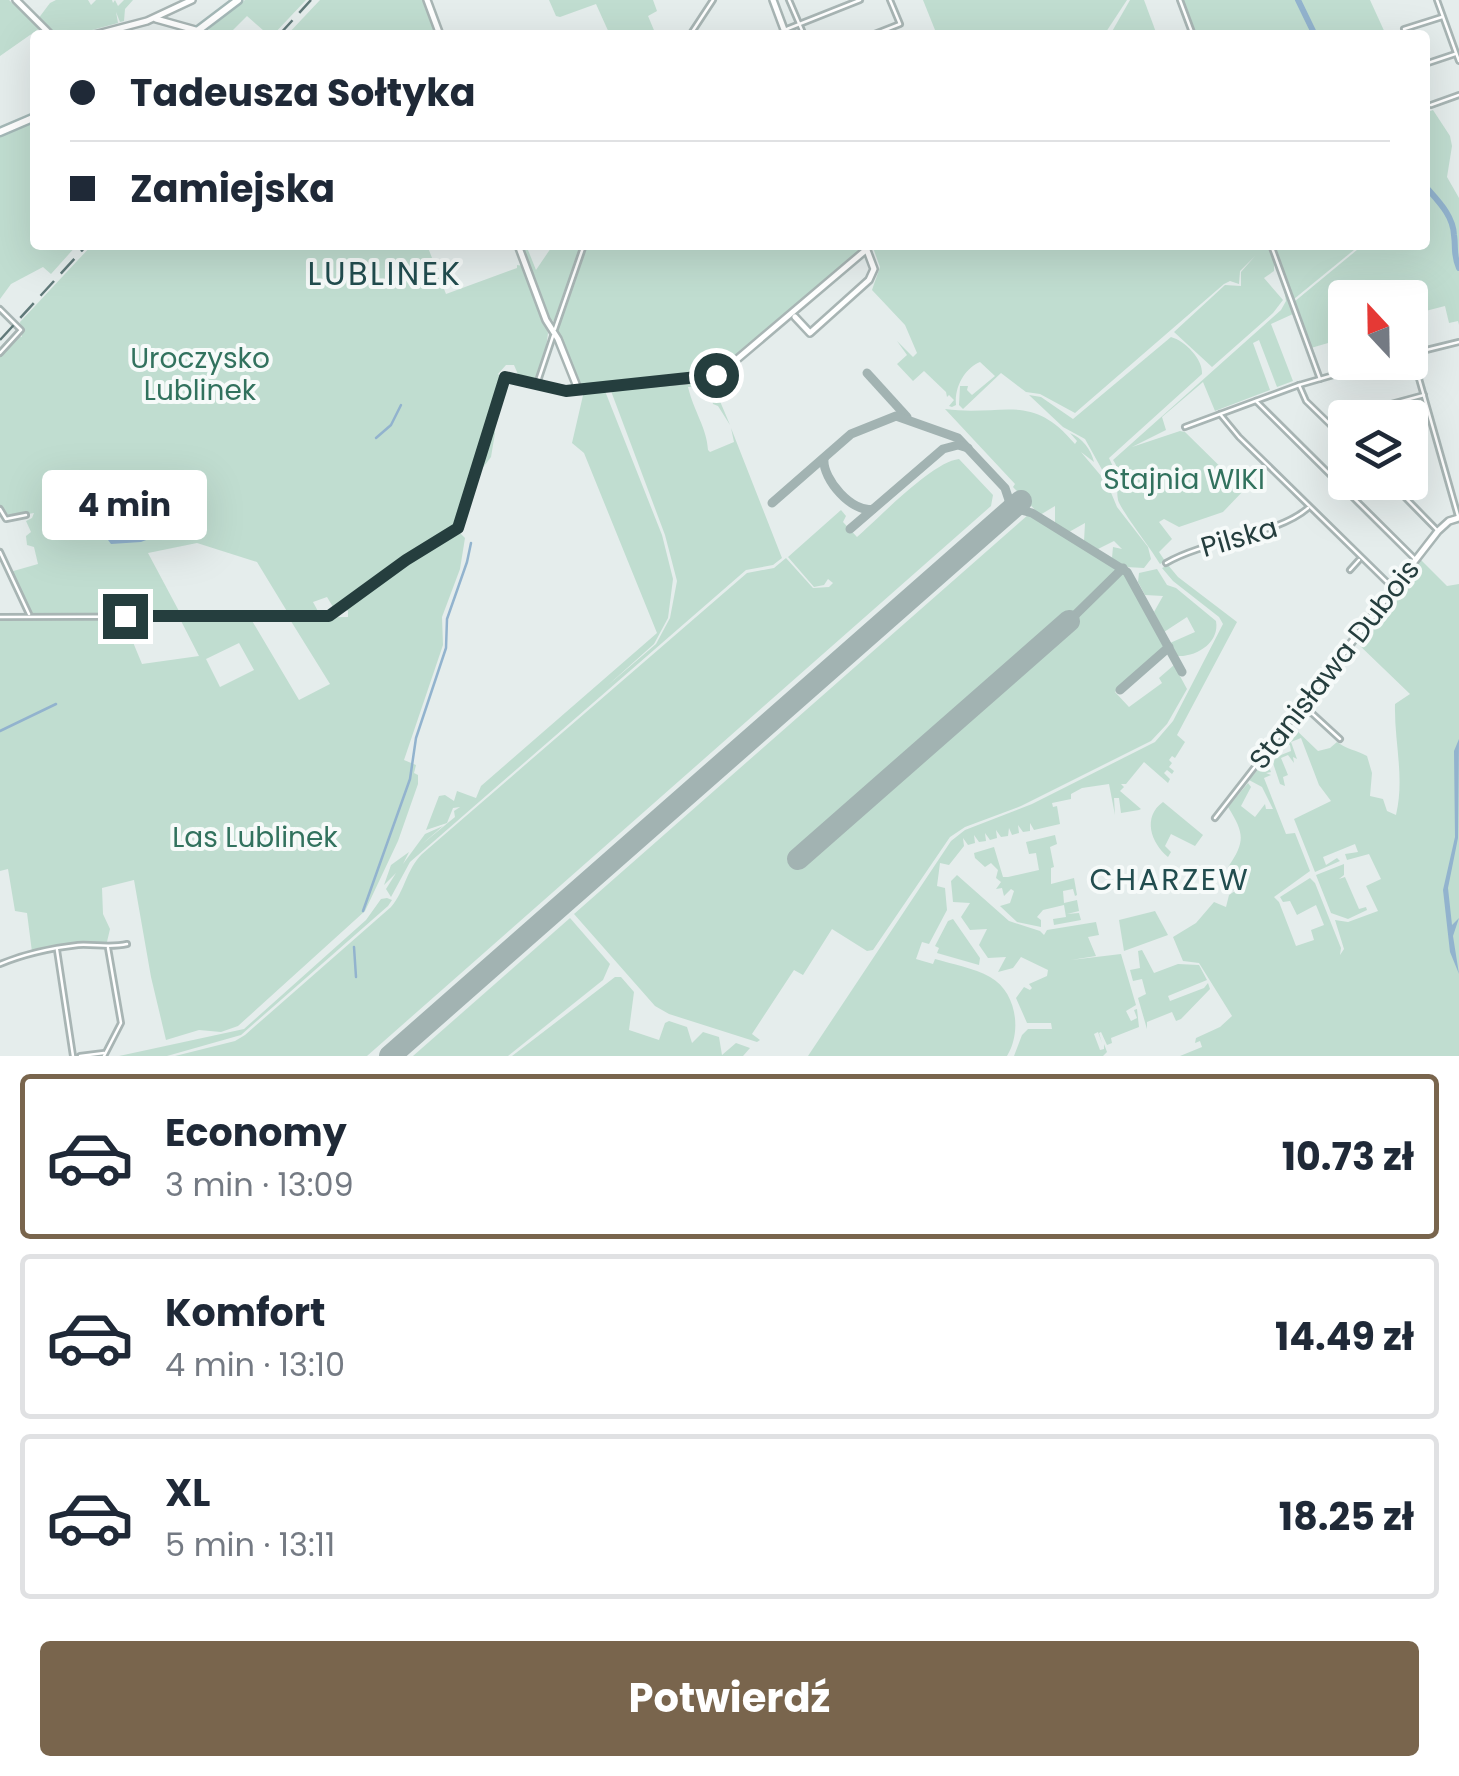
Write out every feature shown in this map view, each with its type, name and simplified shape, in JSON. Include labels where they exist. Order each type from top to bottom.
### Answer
[{"type":"main road","points":[[199,30],[238,0]]},
{"type":"main road","points":[[0,132],[30,119]]},
{"type":"street","points":[[16,0],[47,30]]},
{"type":"street","points":[[112,30],[154,18],[192,0]]},
{"type":"street","points":[[427,0],[438,30]]},
{"type":"street","points":[[693,30],[714,0]]},
{"type":"street","points":[[773,0],[784,30]]},
{"type":"street","points":[[789,0],[802,30]]},
{"type":"street","points":[[838,0],[841,7]]},
{"type":"street","points":[[790,30],[860,0]]},
{"type":"street","points":[[885,30],[900,24],[890,0]]},
{"type":"street","points":[[1180,0],[1191,30]]},
{"type":"street","points":[[1444,0],[1438,1],[1459,61]]},
{"type":"street","points":[[173,10],[173,25]]},
{"type":"street","points":[[1404,28],[1443,17]]},
{"type":"street","points":[[154,18],[187,30]]},
{"type":"street","points":[[1430,62],[1456,53]]},
{"type":"street","points":[[1431,105],[1459,95]]},
{"type":"street","points":[[520,250],[578,389]]},
{"type":"street","points":[[537,384],[582,250]]},
{"type":"street","points":[[0,617],[332,616],[406,560],[456,532],[504,378],[564,391],[716,375],[863,250]]},
{"type":"street","points":[[795,317],[808,333],[872,278],[874,268],[867,250]]},
{"type":"street","points":[[1273,250],[1320,379]]},
{"type":"street","points":[[795,317],[798,307]]},
{"type":"street","points":[[0,308],[20,331],[0,353]]},
{"type":"street","points":[[785,318],[795,317]]},
{"type":"street","points":[[1428,350],[1459,342]]},
{"type":"street","points":[[548,351],[563,351]]},
{"type":"street","points":[[1185,427],[1328,377]]},
{"type":"street","points":[[1419,380],[1459,518]]},
{"type":"street","points":[[1299,385],[1306,400],[1328,423]]},
{"type":"street","points":[[1406,400],[1424,395]]},
{"type":"street","points":[[1256,400],[1416,560]]},
{"type":"street","points":[[1220,414],[1393,588]]},
{"type":"street","points":[[1409,500],[1438,531]]},
{"type":"street","name":"Pilska","points":[[1166,563],[1186,552],[1288,522],[1309,507]]},
{"type":"street","points":[[0,509],[6,519]]},
{"type":"street","points":[[0,523],[26,515]]},
{"type":"street","name":"Stanisława Dubois","points":[[1215,818],[1438,531],[1459,518]]},
{"type":"street","points":[[0,552],[29,617]]},
{"type":"street","points":[[1350,570],[1361,557]]},
{"type":"street","points":[[1303,705],[1340,738]]},
{"type":"street","points":[[0,964],[80,945],[126,944]]},
{"type":"street","points":[[80,1056],[105,1054],[121,1023],[108,947]]},
{"type":"street","points":[[57,949],[73,1056]]},
{"type":"green space","points":[[0,0],[9,0],[23,13],[13,0],[40,28],[30,30],[30,35],[0,56]]},
{"type":"green space","points":[[88,0],[91,5],[96,0],[115,0],[118,6],[124,0],[133,0],[125,9],[124,21],[120,22],[116,12],[118,23],[92,30],[49,30],[38,19],[50,3]]},
{"type":"green space","points":[[245,0],[306,0],[278,30],[263,30],[247,16],[233,30],[209,29]]},
{"type":"green space","points":[[320,0],[424,0],[435,30],[292,30]]},
{"type":"green space","points":[[549,0],[653,0],[657,11],[648,16],[654,30],[608,30],[596,4],[556,16]]},
{"type":"green space","points":[[923,0],[1127,0],[1107,30],[935,30]]},
{"type":"green space","points":[[1130,0],[1144,0],[1155,30],[1113,30]]},
{"type":"green space","points":[[1183,0],[1370,0],[1384,30],[1194,30]]},
{"type":"green space","points":[[1433,110],[1450,136],[1447,177],[1459,198],[1459,325],[1458,321],[1449,323],[1445,306],[1428,310],[1428,280],[1328,280],[1328,343],[1311,348],[1294,302],[1357,250],[1430,250]]},
{"type":"green space","points":[[30,121],[30,250],[73,250],[51,274],[43,267],[11,284],[0,299],[0,136]]},
{"type":"green space","points":[[87,250],[429,250],[446,294],[523,266],[548,333],[545,356],[535,380],[520,379],[514,365],[506,365],[498,374],[502,378],[490,419],[495,433],[491,457],[469,486],[457,530],[465,538],[460,569],[442,617],[443,645],[404,760],[416,765],[418,784],[398,841],[365,911],[238,1026],[221,1032],[199,1030],[166,1040],[134,880],[102,888],[103,914],[110,929],[106,946],[66,946],[32,952],[27,913],[15,911],[8,869],[0,871],[0,618],[31,615],[10,572],[38,564],[34,547],[27,545],[26,536],[31,532],[26,521],[34,513],[11,517],[0,507],[0,356],[22,337],[20,322]],"holes":[[[197,543],[257,562],[288,613],[320,615],[313,602],[327,597],[336,612],[341,607],[348,611],[348,617],[289,618],[330,684],[299,700],[251,619],[179,617],[199,656],[142,664],[125,615],[180,613],[148,553]],[[239,643],[254,670],[220,687],[206,659]]]},
{"type":"green space","points":[[522,250],[528,250],[536,270],[550,250],[581,250],[554,321],[548,319]]},
{"type":"green space","points":[[584,250],[858,250],[815,288],[817,291],[718,371],[706,376],[580,386],[558,330]]},
{"type":"green space","points":[[874,250],[1272,250],[1281,275],[1274,264],[1274,271],[1264,278],[1283,300],[1212,367],[1174,332],[1225,285],[1241,286],[1241,272],[1255,256],[1240,271],[1239,284],[1224,284],[1075,413],[1040,394],[1026,392],[1001,373],[963,409],[959,405],[960,386],[968,386],[972,395],[995,376],[980,362],[975,364],[962,378],[957,391],[956,405],[952,407],[949,406],[954,400],[924,371],[913,381],[897,364],[907,355],[897,341],[913,357],[917,353],[905,325],[872,290],[880,267]]},
{"type":"green space","points":[[1275,250],[1354,250],[1294,299]]},
{"type":"green space","name":"Stajnia WIKI","points":[[1282,278],[1293,314],[1271,324],[1293,381],[1277,387],[1259,340],[1253,343],[1270,390],[1215,411],[1203,382],[1162,417],[1166,430],[1132,447],[1185,432],[1244,490],[1223,512],[1179,527],[1164,519],[1159,522],[1172,539],[1159,552],[1165,561],[1160,564],[1120,505],[1118,470],[1113,460],[1281,310],[1286,301]]},
{"type":"green space","points":[[1171,337],[1192,351],[1202,374],[1109,458],[1116,473],[1115,493],[1085,439],[1063,427],[1029,395],[1041,397],[1073,419]]},
{"type":"green space","points":[[700,381],[714,387],[730,425],[713,404],[708,386],[688,387],[708,450],[734,442],[731,428],[782,558],[773,565],[746,570],[410,862],[391,897],[386,889],[396,873],[384,885],[391,865],[409,852],[403,864],[425,834],[443,826],[421,845],[455,817],[454,811],[460,807],[453,808],[447,823],[426,830],[439,796],[454,801],[457,791],[476,798],[481,786],[657,633],[584,453],[572,443],[584,391],[605,391],[662,535],[673,579],[668,618],[654,644],[607,686],[656,644],[670,618],[677,581],[665,535],[611,391]]},
{"type":"green space","points":[[945,409],[1030,412],[1044,417],[1075,444],[1077,441],[1070,433],[1078,438],[1094,462],[1081,452],[1107,483],[1117,507],[1148,547],[1151,559],[1144,568],[1126,567],[1112,558],[1113,547],[1122,549],[1114,541],[1098,549],[1084,541],[1085,523],[1069,532],[1055,523],[1055,506],[1040,515]]},
{"type":"green space","points":[[959,459],[993,495],[991,506],[367,1056],[175,1056],[245,1035],[391,907],[422,854],[747,573],[774,568],[786,558],[813,588],[829,587],[833,583],[828,579],[824,585],[814,587],[788,557],[841,510],[846,516],[843,522],[857,537],[921,480]]},
{"type":"green space","points":[[1029,514],[1124,574],[1165,647],[1115,692],[1129,707],[1162,683],[1159,678],[1174,665],[1187,689],[1167,724],[1151,741],[950,837],[873,950],[867,951],[832,929],[803,975],[794,970],[790,976],[752,1034],[760,1040],[757,1042],[655,1006],[574,914]]},
{"type":"green space","points":[[1420,559],[1447,586],[1459,584],[1459,1056],[1180,1056],[1202,1047],[1200,1041],[1195,1043],[1196,1038],[1220,1027],[1232,1016],[1199,963],[1183,961],[1173,937],[1196,923],[1214,902],[1226,907],[1229,895],[1235,891],[1240,877],[1228,867],[1241,837],[1228,807],[1248,783],[1251,787],[1241,806],[1255,817],[1265,804],[1266,809],[1273,809],[1262,787],[1249,780],[1266,760],[1271,772],[1266,773],[1271,775],[1264,778],[1286,834],[1295,833],[1310,871],[1274,897],[1296,946],[1314,940],[1311,930],[1324,925],[1316,905],[1297,915],[1290,901],[1283,902],[1280,897],[1310,878],[1341,948],[1340,955],[1344,949],[1335,920],[1348,922],[1378,911],[1366,886],[1381,879],[1369,854],[1347,860],[1345,854],[1358,852],[1355,844],[1323,857],[1326,865],[1337,858],[1340,861],[1315,872],[1294,819],[1331,801],[1319,785],[1301,738],[1291,742],[1297,759],[1293,757],[1294,763],[1288,755],[1281,758],[1288,775],[1283,777],[1285,786],[1280,784],[1273,763],[1276,757],[1291,751],[1290,745],[1283,742],[1280,754],[1272,758],[1269,754],[1292,726],[1318,751],[1337,742],[1363,754],[1372,773],[1370,796],[1383,799],[1387,811],[1396,815],[1400,787],[1395,704],[1410,694],[1356,642]]},
{"type":"green space","points":[[1168,565],[1237,622],[1177,735],[1185,742],[1175,758],[1169,760],[1174,771],[1164,773],[1170,779],[1168,783],[1144,762],[1126,784],[1121,784],[1124,787],[1120,791],[1139,810],[1121,813],[1119,798],[1114,798],[1115,815],[1109,784],[1082,788],[1071,794],[1071,799],[1052,803],[1057,806],[1060,824],[1034,830],[1030,823],[1030,831],[1023,832],[1018,825],[1019,833],[1012,835],[1009,828],[1008,836],[1001,837],[996,830],[997,838],[990,840],[985,833],[986,841],[979,842],[974,835],[975,843],[968,845],[963,838],[964,846],[949,865],[940,863],[937,886],[945,888],[947,910],[929,944],[922,942],[916,959],[963,966],[999,984],[1014,1013],[1014,1036],[1007,1056],[808,1056],[951,841],[965,830],[1032,804],[1155,742],[1173,721],[1223,624],[1173,581],[1162,568]]},
{"type":"green space","points":[[1157,569],[1167,585],[1216,621],[1211,642],[1199,651],[1178,656],[1170,643],[1195,632],[1187,617],[1164,632],[1154,612],[1163,596],[1145,595],[1138,582],[1139,573]]},
{"type":"green space","points":[[1163,802],[1203,835],[1195,846],[1171,834],[1165,846],[1171,852],[1168,857],[1151,830],[1156,808]]},
{"type":"green space","points":[[1055,835],[1057,844],[1050,847],[1054,867],[1051,884],[1074,878],[1077,895],[1073,889],[1063,891],[1064,903],[1077,900],[1079,911],[1067,914],[1079,913],[1081,920],[1054,925],[1053,919],[1066,917],[1064,905],[1043,910],[1037,917],[1041,927],[1017,922],[1000,906],[1010,903],[1014,891],[1011,889],[1004,896],[1002,888],[996,889],[1001,882],[996,878],[998,870],[991,863],[985,867],[974,853],[994,847],[1003,877],[1008,877],[1039,870],[1036,853],[1029,854],[1026,842]]},
{"type":"green space","points":[[1344,864],[1344,875],[1339,879],[1345,877],[1359,909],[1367,910],[1348,919],[1331,913],[1316,875]]},
{"type":"green space","points":[[957,875],[1009,921],[1044,935],[1047,930],[1096,922],[1099,935],[1088,937],[1096,956],[1071,960],[1121,954],[1136,1005],[1126,1011],[1131,1021],[1137,1018],[1137,1009],[1139,1027],[1111,1038],[1112,1043],[1107,1045],[1101,1032],[1102,1043],[1098,1032],[1094,1034],[1100,1050],[1104,1044],[1107,1052],[1103,1056],[1014,1056],[1028,1029],[1052,1029],[1051,1023],[1027,1023],[1016,998],[1024,987],[1030,990],[1029,984],[1047,976],[1048,970],[1021,957],[1013,968],[998,972],[1006,957],[988,958],[979,945],[987,929],[970,930],[961,917],[970,903],[953,902],[951,881]]},
{"type":"green space","points":[[381,899],[392,900],[388,906],[241,1035],[167,1056],[119,1056],[244,1029],[366,920]]},
{"type":"green space","points":[[1155,911],[1168,935],[1124,951],[1119,920]]},
{"type":"green space","points":[[570,918],[610,964],[603,980],[508,1056],[413,1056]]},
{"type":"green space","points":[[953,919],[980,958],[979,965],[937,953],[939,948],[935,946],[948,921]]},
{"type":"green space","points":[[1142,950],[1154,973],[1178,964],[1199,965],[1207,980],[1168,996],[1170,1001],[1208,983],[1210,989],[1181,1019],[1176,1021],[1172,1012],[1147,1022],[1147,1029],[1138,998],[1146,994],[1142,979],[1133,981],[1130,970],[1140,968],[1138,951]]},
{"type":"green space","points":[[615,977],[621,977],[634,992],[629,1030],[659,1040],[669,1021],[687,1027],[692,1043],[703,1032],[719,1037],[722,1055],[736,1043],[750,1048],[743,1056],[512,1056]]},
{"type":"water","points":[[129,501],[154,524],[159,535],[141,542],[111,544],[106,535],[107,519],[116,504]]},
{"type":"water","points":[[1459,739],[1458,838],[1448,888],[1452,925],[1459,918],[1453,936],[1459,974],[1450,952],[1443,890],[1455,837],[1454,751]]},
{"type":"waterway","points":[[1298,0],[1313,30]]},
{"type":"waterway","points":[[1430,192],[1451,221],[1459,268]]},
{"type":"waterway","points":[[376,438],[391,425],[401,405]]},
{"type":"waterway","points":[[363,911],[410,779],[416,738],[446,648],[447,619],[471,543]]},
{"type":"waterway","points":[[0,731],[56,704]]},
{"type":"waterway","points":[[354,947],[356,977]]},
{"type":"taxiway","points":[[867,373],[907,417]]},
{"type":"taxiway","points":[[772,503],[851,434],[896,416],[958,438],[1005,488],[1009,500],[1007,513],[1032,513],[1127,572],[1182,672]]},
{"type":"taxiway","points":[[850,529],[943,449],[958,445],[968,448]]},
{"type":"taxiway","points":[[824,459],[828,476],[840,493],[857,506],[873,509]]},
{"type":"taxiway","points":[[1069,621],[1123,568]]},
{"type":"taxiway","points":[[1120,690],[1169,647]]},
{"type":"runway","points":[[390,1056],[1021,501]]},
{"type":"runway","points":[[798,859],[1069,621]]},
{"type":"railway","points":[[284,30],[311,0]]},
{"type":"railway","points":[[0,340],[82,250]]},
{"type":"district","name":"LUBLINEK","points":[[385,274]]},
{"type":"district","name":"CHARZEW","points":[[1170,880]]},
{"type":"route","points":[[125,616],[336,614],[406,560],[456,532],[505,377],[566,391],[716,375]]},
{"type":"park label","name":"Uroczysko Lublinek","points":[[200,374]]},
{"type":"park label","name":"Las Lublinek","points":[[255,837]]}]
